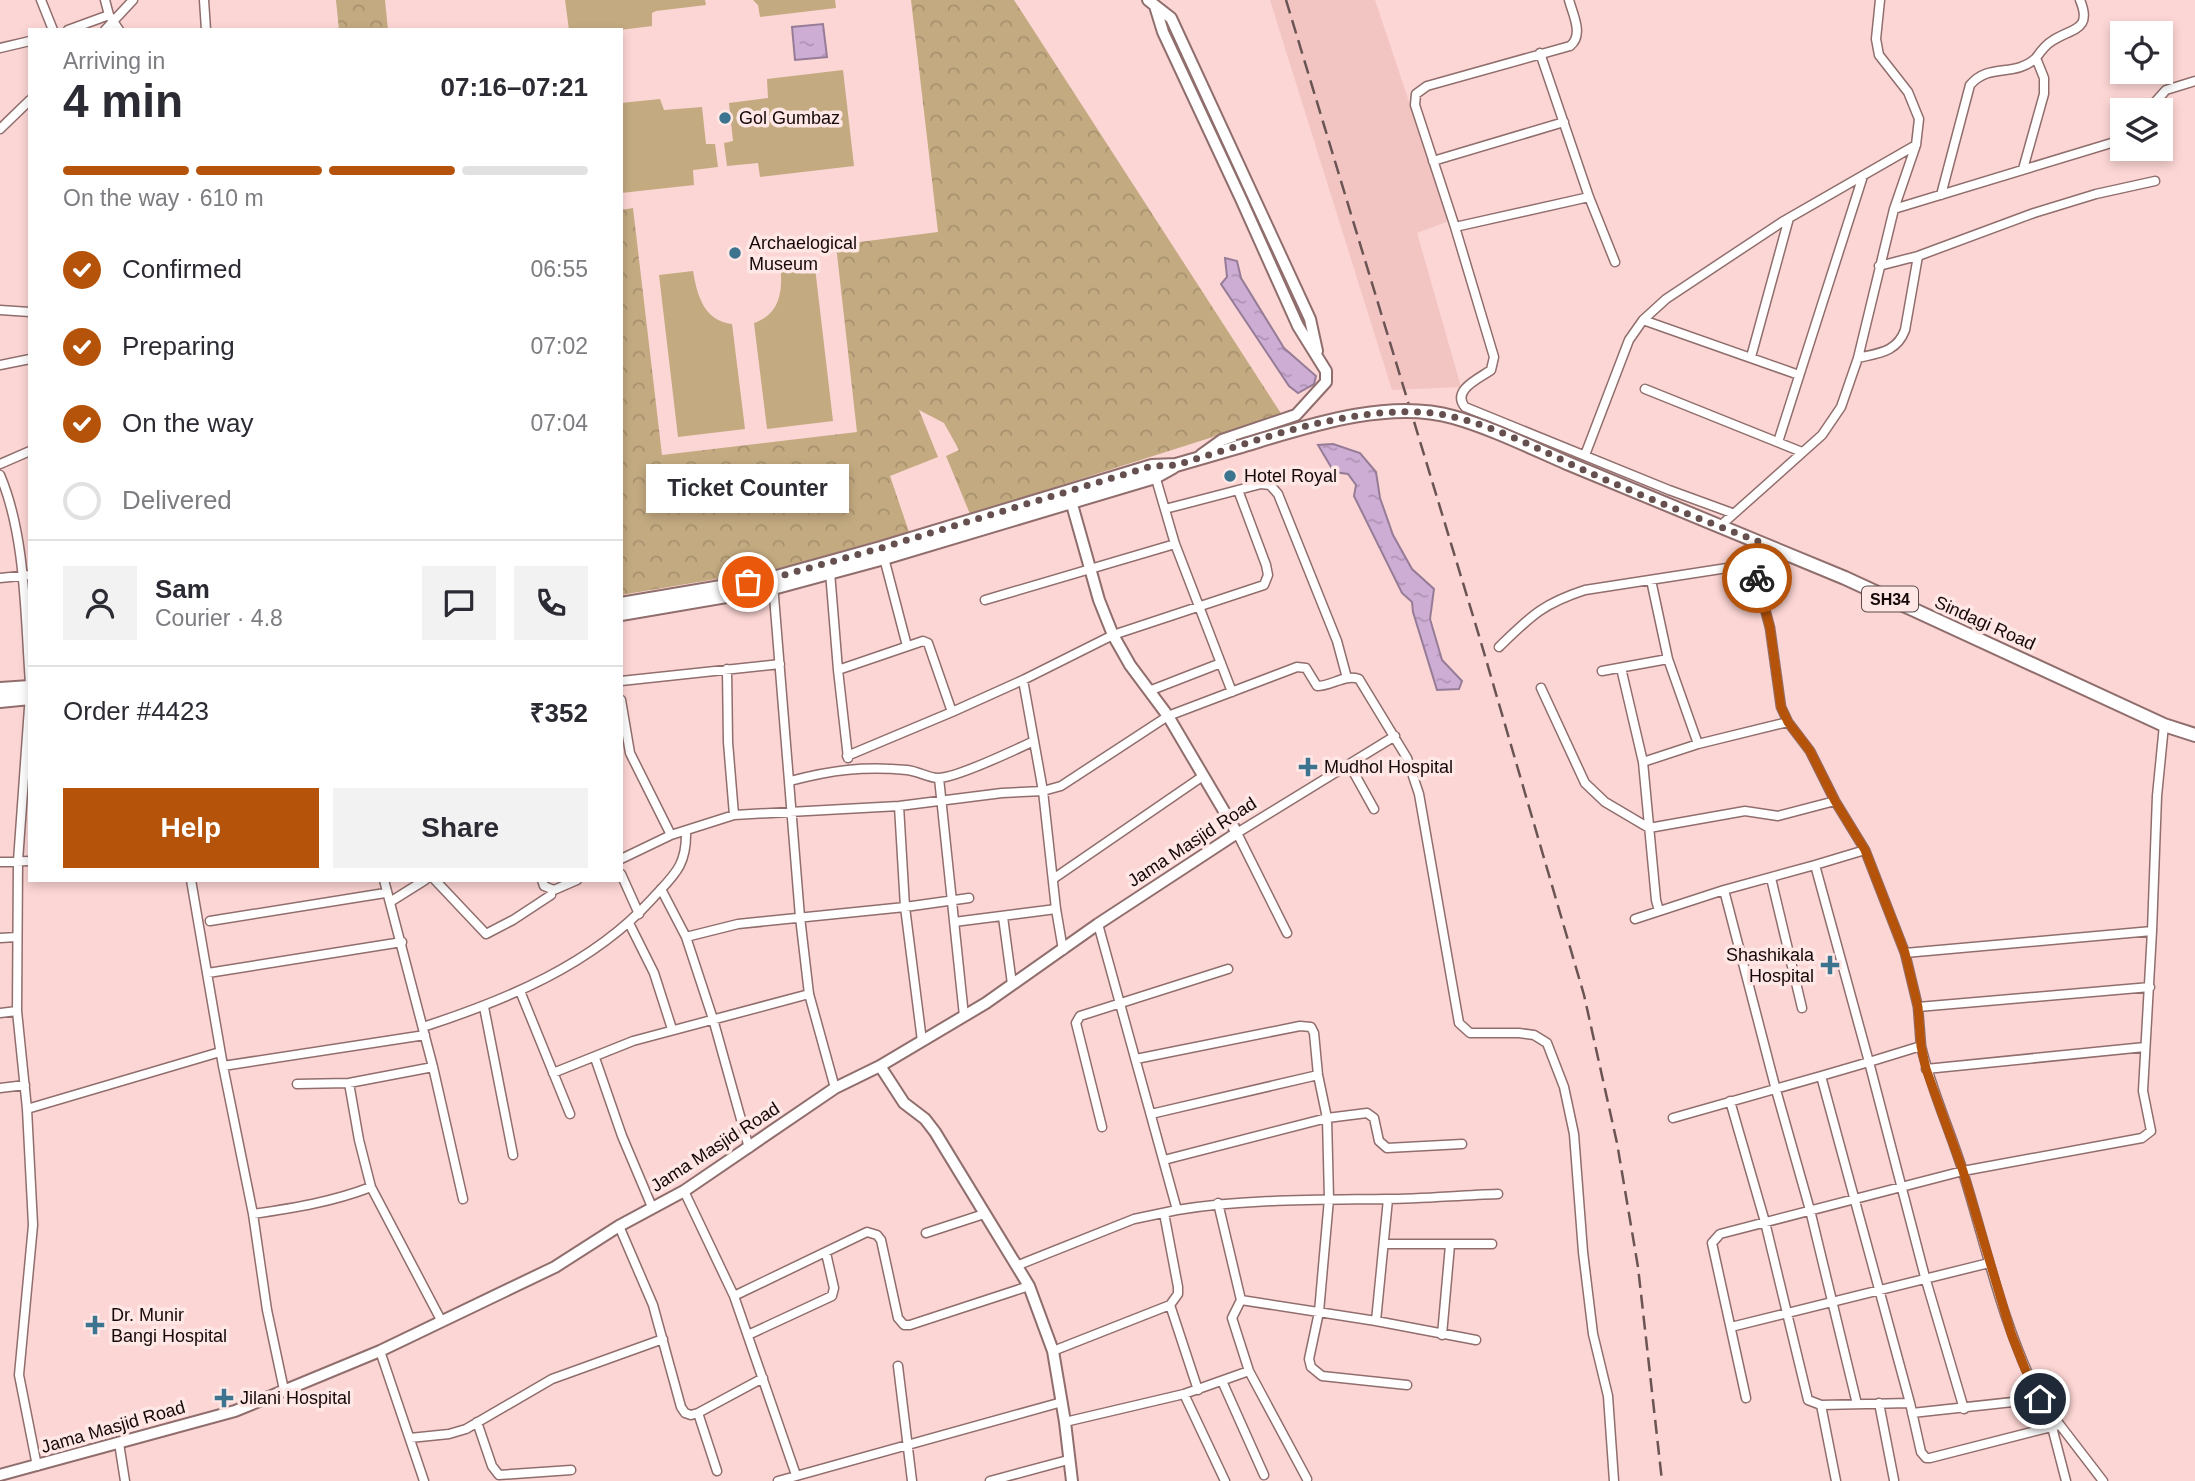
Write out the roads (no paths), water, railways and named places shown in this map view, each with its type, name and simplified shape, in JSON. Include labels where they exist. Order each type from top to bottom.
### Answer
[{"type":"main road","name":"Sindagi Road","points":[[1196,459],[1325,422],[1374,413],[1420,412],[1461,420],[1492,430],[1845,578],[2164,725],[2195,735]]},
{"type":"main road","name":"SH34","points":[[623,614],[773,582],[881,548],[1196,459]]},
{"type":"main road","name":"SH34","points":[[623,604],[831,572],[1071,501],[1154,471]]},
{"type":"main road","points":[[0,689],[28,687]]},
{"type":"main road","points":[[0,701],[28,698]]},
{"type":"street","points":[[41,0],[52,28]]},
{"type":"street","points":[[105,0],[118,28]]},
{"type":"street","points":[[75,28],[111,18],[134,0]]},
{"type":"street","points":[[204,0],[206,28]]},
{"type":"street","points":[[1569,0],[1578,35],[1570,46],[1427,86],[1416,94],[1415,105],[1492,348],[1494,364],[1491,370],[1465,389],[1461,402],[1465,407],[1732,513]]},
{"type":"street","points":[[1718,527],[1822,435],[1841,407],[1858,358],[1894,209],[1916,145],[1919,119],[1908,92],[1879,55],[1876,39],[1880,0]]},
{"type":"street","points":[[1941,195],[1970,85],[1990,70],[2014,70],[2027,66],[2042,48],[2054,39],[2076,30],[2085,17],[2080,0]]},
{"type":"street","points":[[1152,3],[1171,18],[1310,319],[1319,357],[1326,371],[1326,382],[1296,415],[1222,440],[1196,459]]},
{"type":"street","points":[[106,28],[111,18]]},
{"type":"street","points":[[0,48],[28,41]]},
{"type":"street","points":[[1540,53],[1589,197],[1615,262]]},
{"type":"street","points":[[2023,169],[2044,94],[2044,78],[2036,58]]},
{"type":"street","points":[[2159,98],[2166,90],[2195,81]]},
{"type":"street","points":[[0,129],[28,102]]},
{"type":"street","points":[[1433,161],[1564,122]]},
{"type":"street","points":[[1894,209],[2110,143]]},
{"type":"street","points":[[1585,456],[1629,340],[1643,320],[1666,299],[1789,218],[1916,145]]},
{"type":"street","points":[[1778,442],[1863,176]]},
{"type":"street","points":[[1879,266],[1918,256],[2034,213],[2096,194],[2155,181]]},
{"type":"street","points":[[1455,227],[1589,197]]},
{"type":"street","points":[[1751,357],[1789,218]]},
{"type":"street","points":[[1858,358],[1889,352],[1901,340],[1918,256]]},
{"type":"street","points":[[0,310],[28,312]]},
{"type":"street","points":[[1643,320],[1799,375]]},
{"type":"street","points":[[0,365],[28,359]]},
{"type":"street","points":[[1645,389],[1802,452]]},
{"type":"street","points":[[0,464],[28,452]]},
{"type":"street","points":[[1154,471],[1175,544],[1233,692]]},
{"type":"street","points":[[1,478],[26,576],[28,632]]},
{"type":"street","points":[[1165,509],[1261,484],[1270,485],[1278,494],[1337,641],[1347,678]]},
{"type":"street","points":[[847,756],[953,712],[1113,635],[1264,585],[1268,581],[1266,565],[1238,490]]},
{"type":"street","points":[[1071,501],[1090,569],[1113,635],[1130,664],[1168,716],[1237,833],[1287,933]]},
{"type":"street","points":[[1760,542],[1753,564],[1770,628],[1778,691],[1788,722],[1810,751],[1835,801],[1865,850],[1905,953],[1918,1007],[1926,1069],[1963,1171],[2011,1333],[2025,1369],[2056,1426],[2103,1481]]},
{"type":"street","points":[[985,600],[1175,544]]},
{"type":"street","points":[[884,558],[907,646]]},
{"type":"street","points":[[1499,646],[1539,609],[1559,598],[1585,590],[1753,564]]},
{"type":"street","points":[[831,572],[849,768]]},
{"type":"street","points":[[0,578],[26,576]]},
{"type":"street","points":[[1651,580],[1668,659],[1698,744]]},
{"type":"street","points":[[773,582],[800,916],[809,994],[835,1088]]},
{"type":"street","points":[[838,670],[918,642],[928,643],[953,712]]},
{"type":"street","points":[[1602,671],[1668,659]]},
{"type":"street","points":[[1149,691],[1221,663]]},
{"type":"street","points":[[623,681],[780,664]]},
{"type":"street","points":[[623,858],[671,835],[734,815],[899,806],[1002,793],[1043,791],[1061,786],[1168,716],[1301,666],[1306,667],[1317,686],[1322,687],[1347,678],[1359,679],[1407,758],[1419,794],[1459,1023],[1471,1033],[1534,1035],[1547,1043],[1564,1087],[1574,1133],[1583,1252],[1593,1334],[1608,1396],[1614,1481]]},
{"type":"street","points":[[1621,668],[1643,762],[1659,911]]},
{"type":"street","points":[[727,669],[728,742],[734,815]]},
{"type":"street","points":[[1023,680],[1043,791],[1063,950]]},
{"type":"street","points":[[1541,688],[1585,783],[1614,808],[1649,828],[1745,811],[1778,816],[1835,801]]},
{"type":"street","points":[[623,712],[630,753],[671,835]]},
{"type":"street","points":[[28,713],[18,861],[17,1011],[27,1109],[33,1225],[19,1375],[37,1466]]},
{"type":"street","points":[[1643,762],[1698,744],[1788,722]]},
{"type":"street","points":[[1746,1398],[1712,1243],[1720,1234],[1963,1171],[2142,1139],[2149,1135],[2151,1125],[2143,1091],[2157,796],[2164,725]]},
{"type":"street","name":"Jama Masjid Road","points":[[0,1475],[235,1411],[380,1352],[555,1267],[619,1226],[684,1191],[835,1088],[880,1066],[964,1016],[1237,833],[1395,736]]},
{"type":"street","points":[[790,780],[849,768],[907,770],[939,778],[1022,746],[1035,746]]},
{"type":"street","points":[[1349,764],[1374,809]]},
{"type":"street","points":[[1053,879],[1203,776]]},
{"type":"street","points":[[939,778],[964,1016]]},
{"type":"street","points":[[899,806],[905,907],[922,1041]]},
{"type":"street","points":[[223,1066],[424,1031],[520,990],[604,944],[639,914],[677,874],[687,846],[686,831]]},
{"type":"street","points":[[1635,919],[1724,890],[1865,850]]},
{"type":"street","points":[[0,862],[28,861]]},
{"type":"street","points":[[1815,865],[1925,1278],[1964,1409]]},
{"type":"street","points":[[623,878],[639,914]]},
{"type":"street","points":[[1771,878],[1802,1008]]},
{"type":"street","points":[[191,882],[220,1052],[253,1214],[267,1310],[284,1391]]},
{"type":"street","points":[[385,882],[433,1067],[463,1199]]},
{"type":"street","points":[[390,902],[422,882]]},
{"type":"street","points":[[437,882],[486,934],[551,895]]},
{"type":"street","points":[[543,882],[544,886],[554,890],[572,882]]},
{"type":"street","points":[[661,889],[686,937],[713,1019],[749,1148]]},
{"type":"street","points":[[1724,890],[1810,1210],[1857,1404]]},
{"type":"street","points":[[210,920],[387,891]]},
{"type":"street","points":[[686,937],[738,924],[969,898]]},
{"type":"street","points":[[954,922],[1056,909]]},
{"type":"street","points":[[1003,917],[1012,984]]},
{"type":"street","points":[[629,923],[654,973],[672,1029]]},
{"type":"street","points":[[1098,924],[1177,1210]]},
{"type":"street","points":[[1905,953],[2152,931]]},
{"type":"street","points":[[0,938],[17,937]]},
{"type":"street","points":[[208,973],[402,942]]},
{"type":"street","points":[[1102,1127],[1076,1023],[1080,1016],[1228,969]]},
{"type":"street","points":[[1918,1007],[2150,987]]},
{"type":"street","points":[[520,990],[570,1114]]},
{"type":"street","points":[[554,1073],[633,1041],[809,994]]},
{"type":"street","points":[[484,1007],[513,1155]]},
{"type":"street","points":[[0,1013],[17,1011]]},
{"type":"street","points":[[1136,1059],[1311,1027],[1327,1118],[1329,1199],[1320,1312],[1309,1359],[1311,1367],[1322,1376],[1407,1385]]},
{"type":"street","points":[[1673,1118],[1921,1046]]},
{"type":"street","points":[[1926,1069],[2145,1047]]},
{"type":"street","points":[[27,1109],[220,1052]]},
{"type":"street","points":[[595,1058],[622,1136],[652,1207]]},
{"type":"street","points":[[880,1066],[904,1103],[925,1119],[935,1132],[1029,1286],[1053,1351],[1072,1481]]},
{"type":"street","points":[[297,1084],[349,1083],[433,1067]]},
{"type":"street","points":[[1151,1115],[1318,1075]]},
{"type":"street","points":[[1821,1076],[1910,1402],[1921,1452],[1926,1458],[2056,1426]]},
{"type":"street","points":[[349,1083],[371,1187],[442,1322]]},
{"type":"street","points":[[0,1087],[24,1085]]},
{"type":"street","points":[[1730,1101],[1765,1222],[1808,1400],[1821,1405],[1910,1402]]},
{"type":"street","points":[[1164,1160],[1327,1118],[1367,1113],[1374,1118],[1379,1141],[1387,1148],[1462,1144]]},
{"type":"street","points":[[253,1214],[314,1205],[371,1187]]},
{"type":"street","points":[[684,1191],[734,1296],[796,1475]]},
{"type":"street","points":[[1016,1266],[1134,1219],[1218,1203],[1498,1194]]},
{"type":"street","points":[[1376,1321],[1388,1199]]},
{"type":"street","points":[[1218,1203],[1241,1300],[1232,1318],[1249,1371],[1307,1479]]},
{"type":"street","points":[[1053,1351],[1170,1305],[1178,1294],[1178,1287],[1164,1213]]},
{"type":"street","points":[[926,1233],[984,1214]]},
{"type":"street","points":[[619,1226],[653,1305],[681,1407],[685,1413],[698,1413],[763,1378]]},
{"type":"street","points":[[734,1296],[867,1232],[877,1235],[881,1240],[898,1318],[904,1325],[1029,1286]]},
{"type":"street","points":[[1384,1244],[1492,1244]]},
{"type":"street","points":[[1442,1335],[1450,1245]]},
{"type":"street","points":[[748,1335],[832,1296],[834,1287],[826,1253]]},
{"type":"street","points":[[1731,1327],[1989,1263]]},
{"type":"street","points":[[1241,1300],[1476,1340]]},
{"type":"street","points":[[1170,1305],[1198,1390]]},
{"type":"street","points":[[410,1438],[449,1434],[477,1422],[552,1379],[663,1339]]},
{"type":"street","points":[[380,1352],[424,1481]]},
{"type":"street","points":[[898,1366],[912,1481]]},
{"type":"street","points":[[1065,1422],[1184,1394],[1249,1371]]},
{"type":"street","points":[[1222,1381],[1264,1475]]},
{"type":"street","points":[[1184,1394],[1225,1481]]},
{"type":"street","points":[[1912,1413],[2040,1399]]},
{"type":"street","points":[[778,1481],[1062,1402]]},
{"type":"street","points":[[1879,1403],[1894,1480]]},
{"type":"street","points":[[1821,1405],[1836,1481]]},
{"type":"street","points":[[698,1413],[718,1471]]},
{"type":"street","points":[[477,1422],[492,1466],[499,1475],[571,1469]]},
{"type":"street","points":[[2056,1426],[2066,1481]]},
{"type":"street","points":[[119,1443],[125,1481]]},
{"type":"street","points":[[990,1481],[1068,1460]]},
{"type":"water","points":[[823,24],[827,57],[795,60],[792,27]]},
{"type":"water","points":[[1225,258],[1237,261],[1241,278],[1284,348],[1316,376],[1314,384],[1298,393],[1289,386],[1221,284],[1227,277]]},
{"type":"water","points":[[1333,444],[1360,453],[1376,472],[1380,498],[1393,535],[1412,569],[1434,589],[1430,619],[1442,660],[1462,681],[1459,689],[1437,690],[1412,602],[1402,593],[1354,496],[1356,485],[1348,474],[1334,472],[1318,445]]},
{"type":"railway","points":[[1286,0],[1480,639],[1584,995],[1617,1143],[1638,1267],[1662,1481]]},
{"type":"place","name":"Gol Gumbaz","points":[[725,118]]},
{"type":"place","name":"Archaelogical Museum","points":[[735,253]]},
{"type":"place","name":"Hotel Royal","points":[[1230,476]]},
{"type":"place","name":"Ticket Counter","points":[[748,582]]},
{"type":"place","name":"Mudhol Hospital","points":[[1308,767]]},
{"type":"place","name":"Shashikala Hospital","points":[[1830,965]]},
{"type":"place","name":"Dr. Munir Bangi Hospital","points":[[95,1325]]},
{"type":"place","name":"Jilani Hospital","points":[[224,1398]]}]
